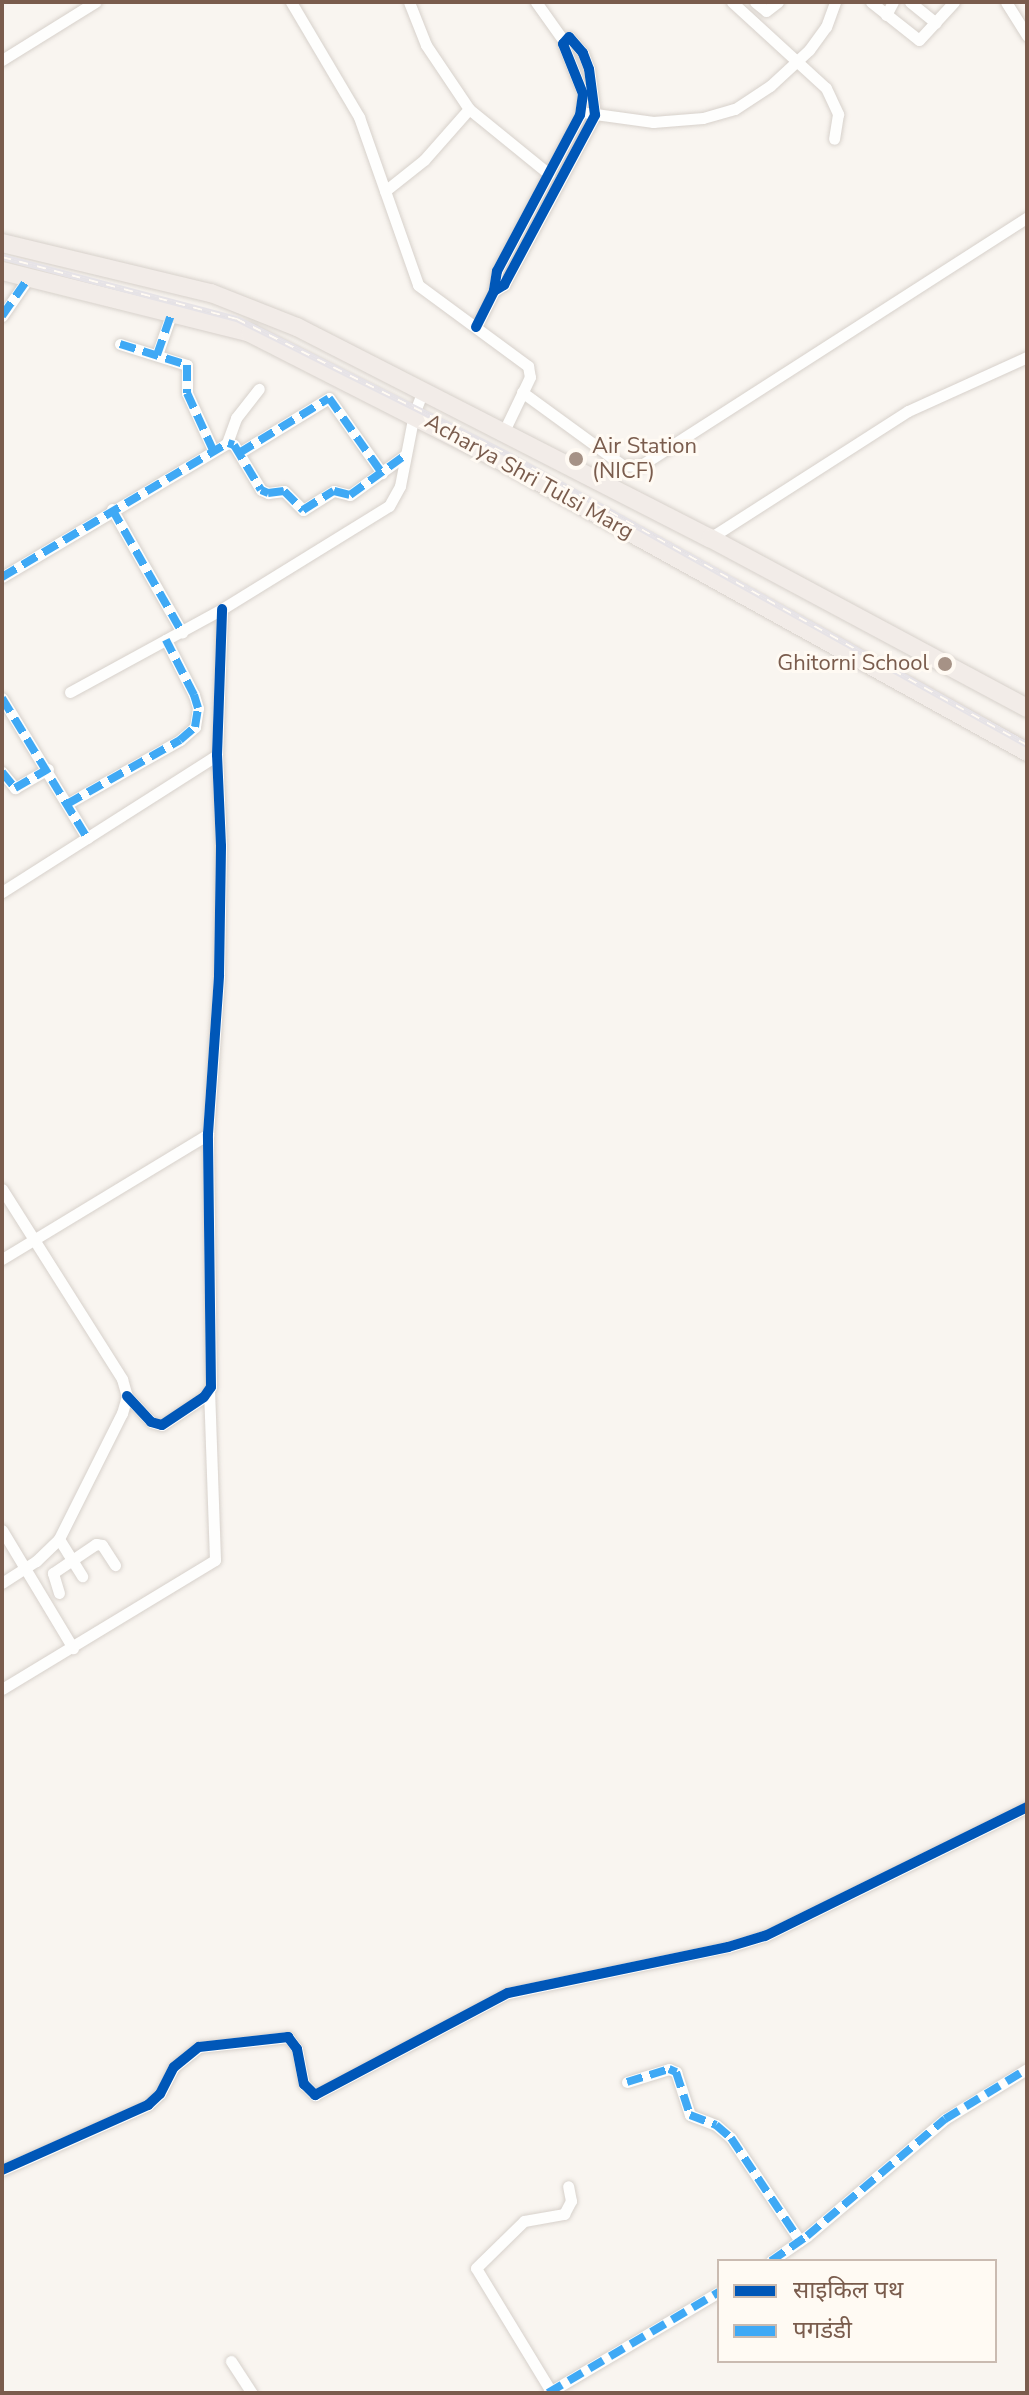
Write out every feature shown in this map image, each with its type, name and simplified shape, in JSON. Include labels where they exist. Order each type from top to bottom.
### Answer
[{"type":"highway","name":"Acharya Shri Tulsi Marg","points":[[2,243],[211,293],[297,327],[710,538],[1027,708]]},
{"type":"highway","name":"Acharya Shri Tulsi Marg","points":[[2,271],[250,333],[414,414],[1027,752]]},
{"type":"street","points":[[2,60],[95,2]]},
{"type":"street","points":[[291,2],[359,117],[418,285],[528,366],[530,377],[503,433]]},
{"type":"street","points":[[409,2],[426,45],[469,109],[549,174]]},
{"type":"street","points":[[476,327],[494,291],[494,278],[581,111],[583,94],[563,40],[536,2]]},
{"type":"street","points":[[732,2],[798,59],[834,102],[839,119],[834,139]]},
{"type":"street","points":[[755,2],[766,11],[778,2]]},
{"type":"street","points":[[581,111],[653,122],[721,114],[757,96],[798,59],[822,34],[835,2]]},
{"type":"street","points":[[871,2],[916,39],[923,38],[954,2]]},
{"type":"street","points":[[886,15],[893,2]]},
{"type":"street","points":[[910,2],[936,23]]},
{"type":"street","points":[[1006,2],[1027,36]]},
{"type":"street","points":[[494,291],[504,285],[595,115],[593,87],[583,53],[572,37],[563,40]]},
{"type":"street","points":[[385,191],[424,160],[469,109]]},
{"type":"street","points":[[522,392],[622,465],[640,466],[1027,218]]},
{"type":"street","points":[[2,316],[29,277]]},
{"type":"street","points":[[157,355],[172,312]]},
{"type":"street","points":[[120,344],[187,365],[187,396],[213,450]]},
{"type":"street","points":[[710,538],[908,411],[1027,357]]},
{"type":"street","points":[[227,443],[236,418],[259,389]]},
{"type":"street","points":[[70,692],[222,609],[389,506],[400,486],[414,414],[423,390]]},
{"type":"street","points":[[239,453],[329,398],[382,473]]},
{"type":"street","points":[[2,577],[227,443],[234,445],[261,490],[284,491],[300,509],[334,491],[350,495],[404,456]]},
{"type":"street","points":[[112,509],[182,632]]},
{"type":"street","points":[[2,1689],[215,1560],[209,1392],[208,1134],[220,936],[221,846],[217,755],[222,609]]},
{"type":"street","points":[[67,804],[180,740],[195,727],[198,708],[194,695],[166,640]]},
{"type":"street","points":[[2,698],[6,715],[48,769],[87,838]]},
{"type":"street","points":[[2,892],[217,755]]},
{"type":"street","points":[[2,772],[15,788],[48,769]]},
{"type":"street","points":[[2,1259],[208,1134]]},
{"type":"street","points":[[2,1189],[122,1379],[127,1396],[158,1426],[166,1424],[209,1392]]},
{"type":"street","points":[[2,1583],[59,1539],[122,1413],[127,1396]]},
{"type":"street","points":[[2,1530],[73,1648]]},
{"type":"street","points":[[59,1539],[82,1576]]},
{"type":"street","points":[[59,1593],[53,1573],[98,1543],[115,1565]]},
{"type":"street","points":[[2,2170],[148,2105],[160,2094],[174,2067],[199,2047],[288,2037],[297,2049],[304,2084],[315,2095],[508,1993],[728,1947],[765,1936],[1027,1807]]},
{"type":"street","points":[[627,2082],[669,2069],[676,2072],[690,2115],[716,2125],[731,2138],[800,2241]]},
{"type":"street","points":[[774,2259],[800,2241],[945,2119],[1027,2069]]},
{"type":"street","points":[[568,2186],[571,2201],[564,2214],[524,2221],[476,2268],[550,2392],[717,2293]]},
{"type":"street","points":[[231,2361],[252,2393]]},
{"type":"railway","points":[[2,257],[237,319],[516,459],[1027,745]]},
{"type":"marked path","points":[[2,316],[29,277]]},
{"type":"marked path","points":[[157,355],[172,312]]},
{"type":"marked path","points":[[120,344],[187,365],[187,393],[213,450]]},
{"type":"marked path","points":[[239,453],[329,398],[382,473]]},
{"type":"marked path","points":[[2,577],[228,443],[234,445],[261,490],[268,493],[284,491],[303,510],[334,491],[350,495],[404,456]]},
{"type":"marked path","points":[[112,509],[182,632]]},
{"type":"marked path","points":[[67,804],[180,740],[195,727],[198,708],[194,695],[166,640]]},
{"type":"marked path","points":[[2,698],[87,838]]},
{"type":"marked path","points":[[2,772],[15,788],[48,769]]},
{"type":"marked path","points":[[627,2082],[669,2069],[676,2072],[690,2115],[716,2125],[731,2138],[800,2241]]},
{"type":"marked path","points":[[774,2259],[807,2236],[945,2119],[1027,2069]]},
{"type":"marked path","points":[[548,2393],[717,2293]]},
{"type":"cycle path","points":[[476,327],[494,291],[504,285],[595,115],[589,69],[583,53],[569,37],[563,44],[583,94],[580,115],[497,271],[494,291]]},
{"type":"cycle path","points":[[127,1396],[151,1422],[162,1425],[204,1397],[211,1387],[208,1134],[219,975],[221,846],[217,755],[222,609]]},
{"type":"cycle path","points":[[2,2170],[148,2105],[160,2094],[174,2067],[199,2047],[288,2037],[297,2049],[304,2084],[315,2095],[508,1993],[728,1947],[765,1936],[1027,1807]]},
{"type":"place","name":"Air Station (NICF)","points":[[576,459]]},
{"type":"place","name":"Ghitorni School","points":[[945,664]]}]
